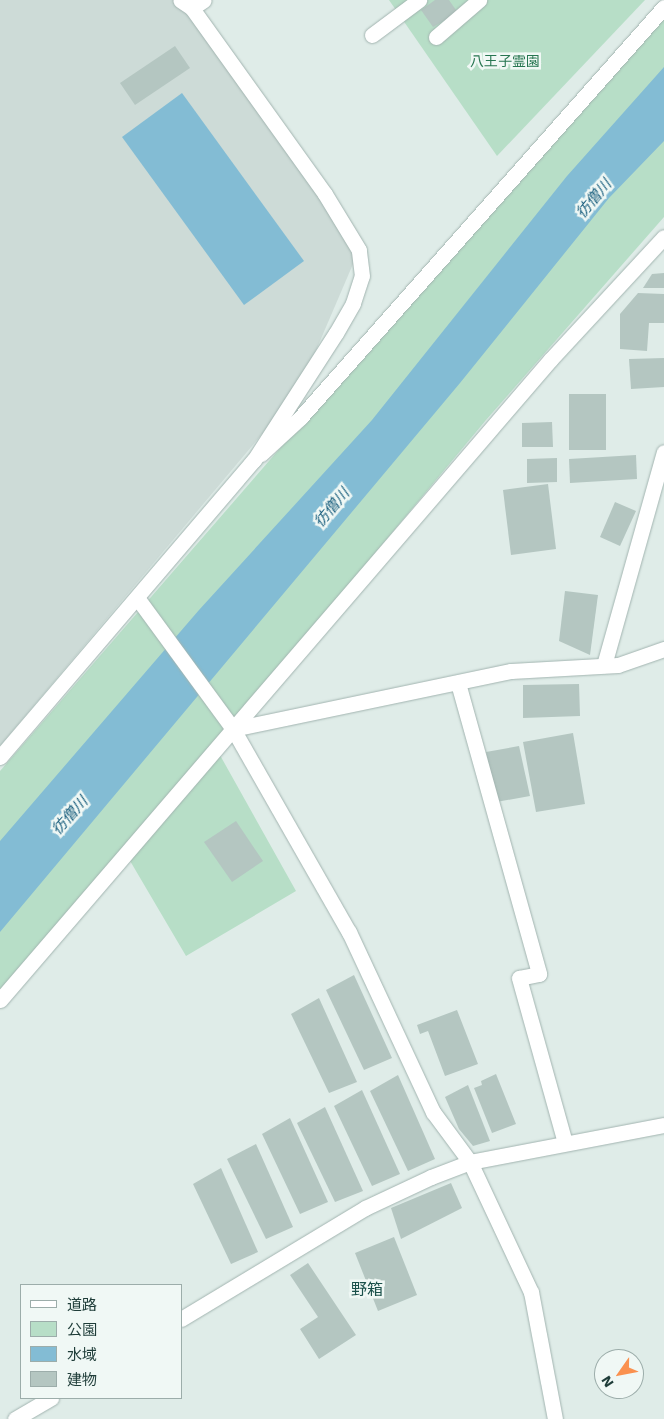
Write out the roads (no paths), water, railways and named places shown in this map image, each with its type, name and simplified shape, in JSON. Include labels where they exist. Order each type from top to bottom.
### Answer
[{"type":"street","points":[[372,36],[419,0]]},
{"type":"street","points":[[436,37],[479,0]]},
{"type":"street","points":[[192,3],[325,194],[359,250],[362,276],[352,303],[254,460]]},
{"type":"street","points":[[0,757],[138,599],[254,460],[300,418],[664,7]]},
{"type":"street","points":[[0,1000],[229,725],[551,359],[664,237]]},
{"type":"street","points":[[604,666],[664,452]]},
{"type":"street","points":[[138,599],[229,725],[349,932],[433,1112],[470,1162],[531,1292],[555,1419]]},
{"type":"street","points":[[229,725],[458,683],[511,671],[618,665],[664,648]]},
{"type":"street","points":[[458,683],[539,974],[519,978],[565,1143]]},
{"type":"street","points":[[182,1318],[365,1208],[470,1162],[664,1125]]},
{"type":"street","points":[[15,1419],[49,1399]]},
{"type":"water","name":"彷僧川","points":[[664,67],[664,141],[609,198],[460,383],[0,932],[0,841],[199,610],[372,420],[567,176]]},
{"type":"water","points":[[182,93],[304,261],[244,305],[122,137]]},
{"type":"district","name":"野箱","points":[[367,1290]]},
{"type":"park label","name":"八王子霊園","points":[[505,61]]}]
